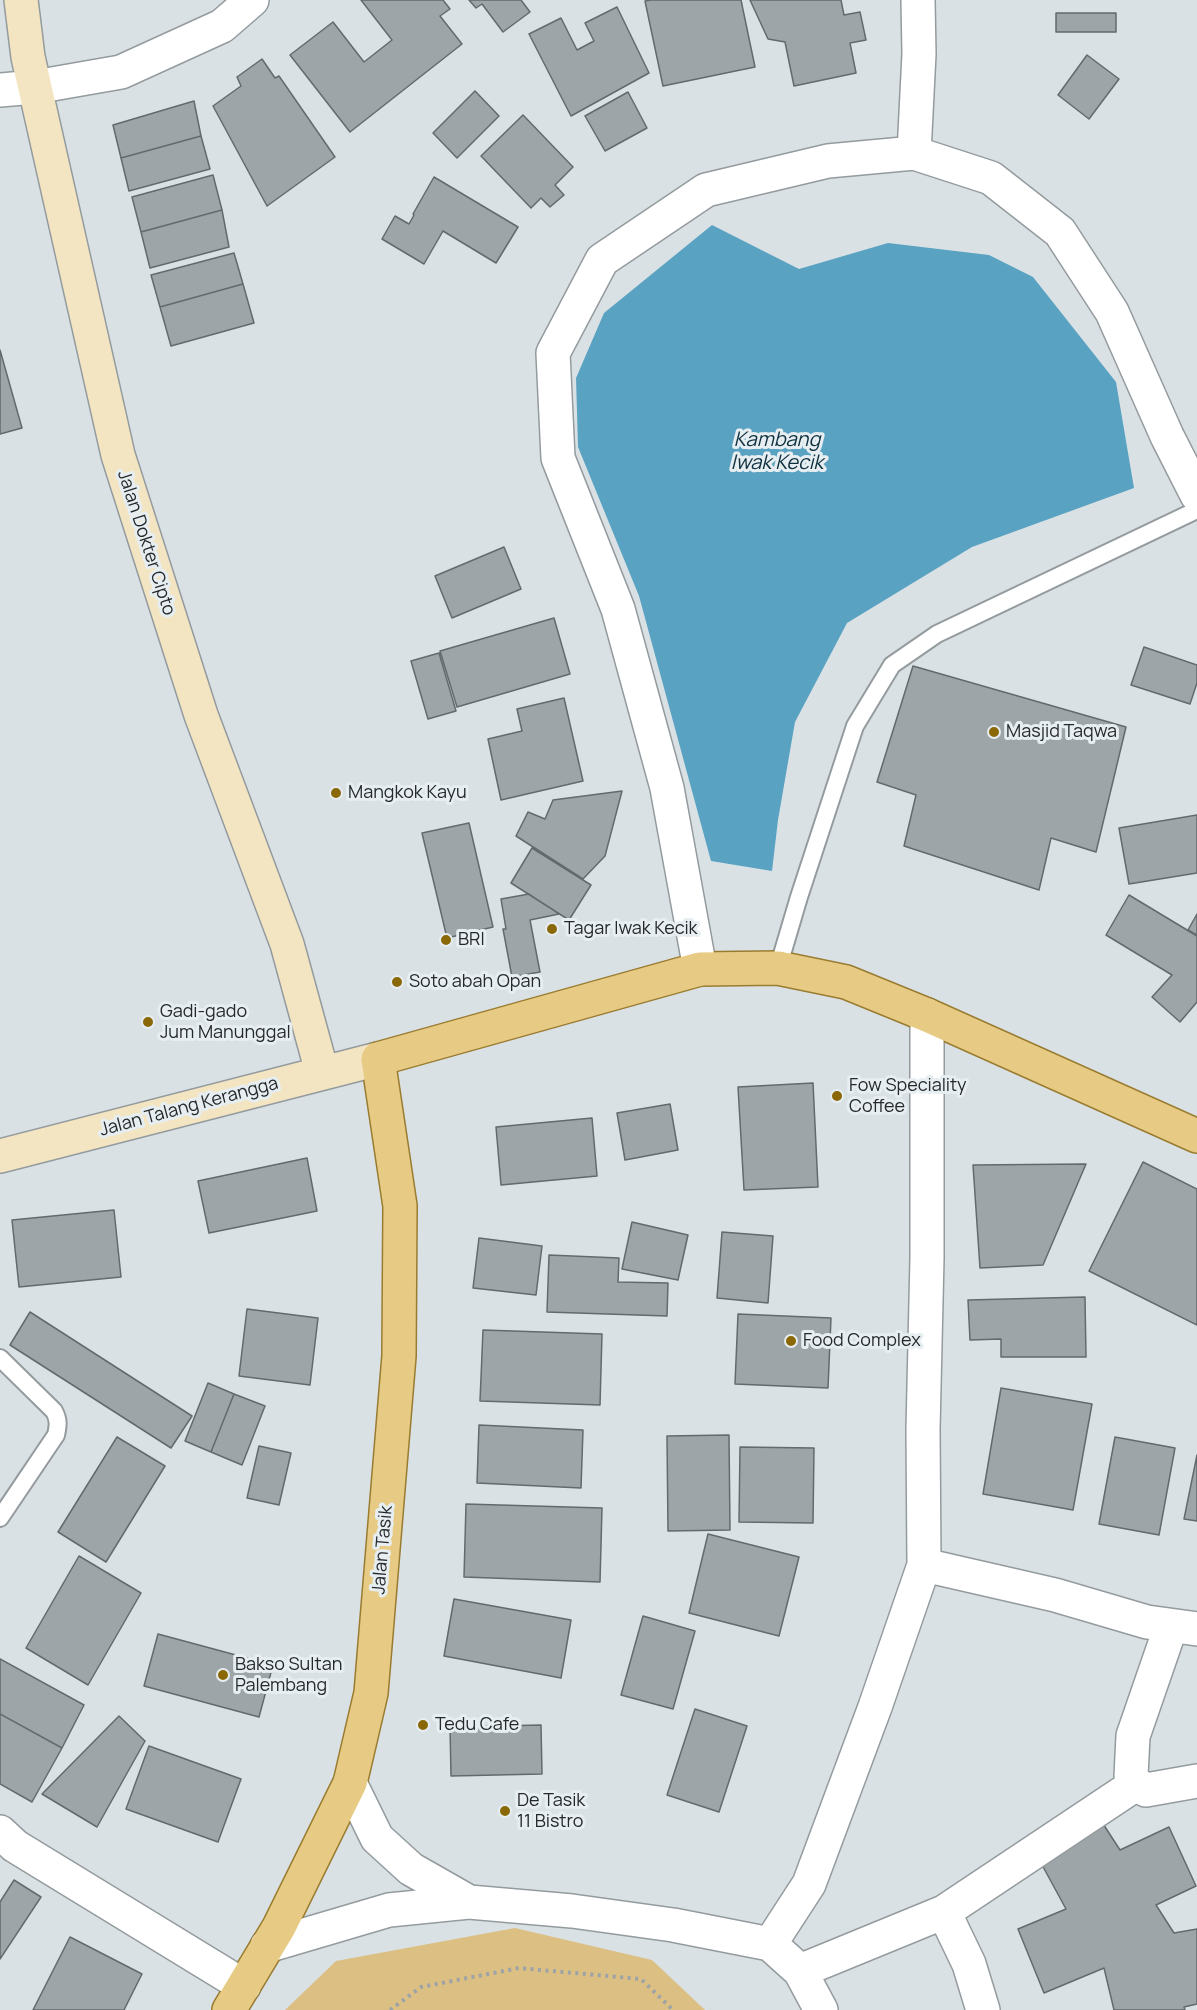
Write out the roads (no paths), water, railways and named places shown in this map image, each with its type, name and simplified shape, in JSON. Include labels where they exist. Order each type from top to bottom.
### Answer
[{"type":"main road","points":[[378,1059],[700,969],[778,968],[846,982],[927,1015],[1197,1136]]},
{"type":"main road","name":"Jalan Tasik","points":[[236,1998],[279,1927],[350,1783],[371,1693],[399,1356],[400,1206],[378,1059]]},
{"type":"street","name":"Jalan Dokter Cipto","points":[[21,0],[34,87],[118,455],[201,715],[287,944],[322,1072]]},
{"type":"street","points":[[0,90],[34,87],[121,72],[222,26],[252,0]]},
{"type":"street","points":[[914,153],[919,54],[918,0]]},
{"type":"street","points":[[700,969],[667,789],[618,609],[558,458],[553,353],[602,260],[706,190],[828,161],[914,153],[991,178],[1060,232],[1112,312],[1167,436],[1197,495]]},
{"type":"street","points":[[770,1944],[808,1884],[875,1707],[924,1565],[927,1015]]},
{"type":"street","name":"Jalan Talang Kerangga","points":[[0,1156],[378,1059]]},
{"type":"street","points":[[924,1565],[1054,1595],[1148,1622],[1184,1627],[1133,1736],[1131,1776],[1136,1784],[1146,1790],[1197,1781]]},
{"type":"street","points":[[350,1783],[377,1838],[411,1869],[469,1902]]},
{"type":"street","points":[[800,1971],[944,1912],[1136,1784]]},
{"type":"street","points":[[0,1832],[15,1846],[236,1998]]},
{"type":"street","points":[[267,1946],[389,1910],[469,1902],[572,1911],[673,1925],[770,1944],[800,1971],[820,2010]]},
{"type":"street","points":[[944,1912],[969,1964],[983,2010]]},
{"type":"lane","points":[[778,968],[855,726],[892,665],[937,634],[1197,510]]},
{"type":"lane","points":[[0,1358],[54,1411],[58,1419],[58,1427],[56,1435],[0,1518]]},
{"type":"water","name":"Kambang Iwak Kecik","points":[[712,225],[799,269],[888,243],[989,255],[1033,277],[1116,382],[1134,488],[972,547],[847,623],[795,722],[778,820],[772,871],[711,861],[639,596],[578,447],[576,378],[604,313]]},
{"type":"place","name":"Masjid Taqwa","points":[[994,732]]},
{"type":"place","name":"Mangkok Kayu","points":[[336,793]]},
{"type":"place","name":"Tagar Iwak Kecik","points":[[552,929]]},
{"type":"place","name":"BRI","points":[[446,940]]},
{"type":"place","name":"Soto abah Opan","points":[[397,982]]},
{"type":"place","name":"Gadi-gado Jum Manunggal","points":[[148,1022]]},
{"type":"place","name":"Fow Speciality Coffee","points":[[837,1096]]},
{"type":"place","name":"Food Complex","points":[[791,1341]]},
{"type":"place","name":"Bakso Sultan Palembang","points":[[223,1675]]},
{"type":"place","name":"Tedu Cafe","points":[[423,1725]]},
{"type":"place","name":"De Tasik 11 Bistro","points":[[505,1811]]}]
